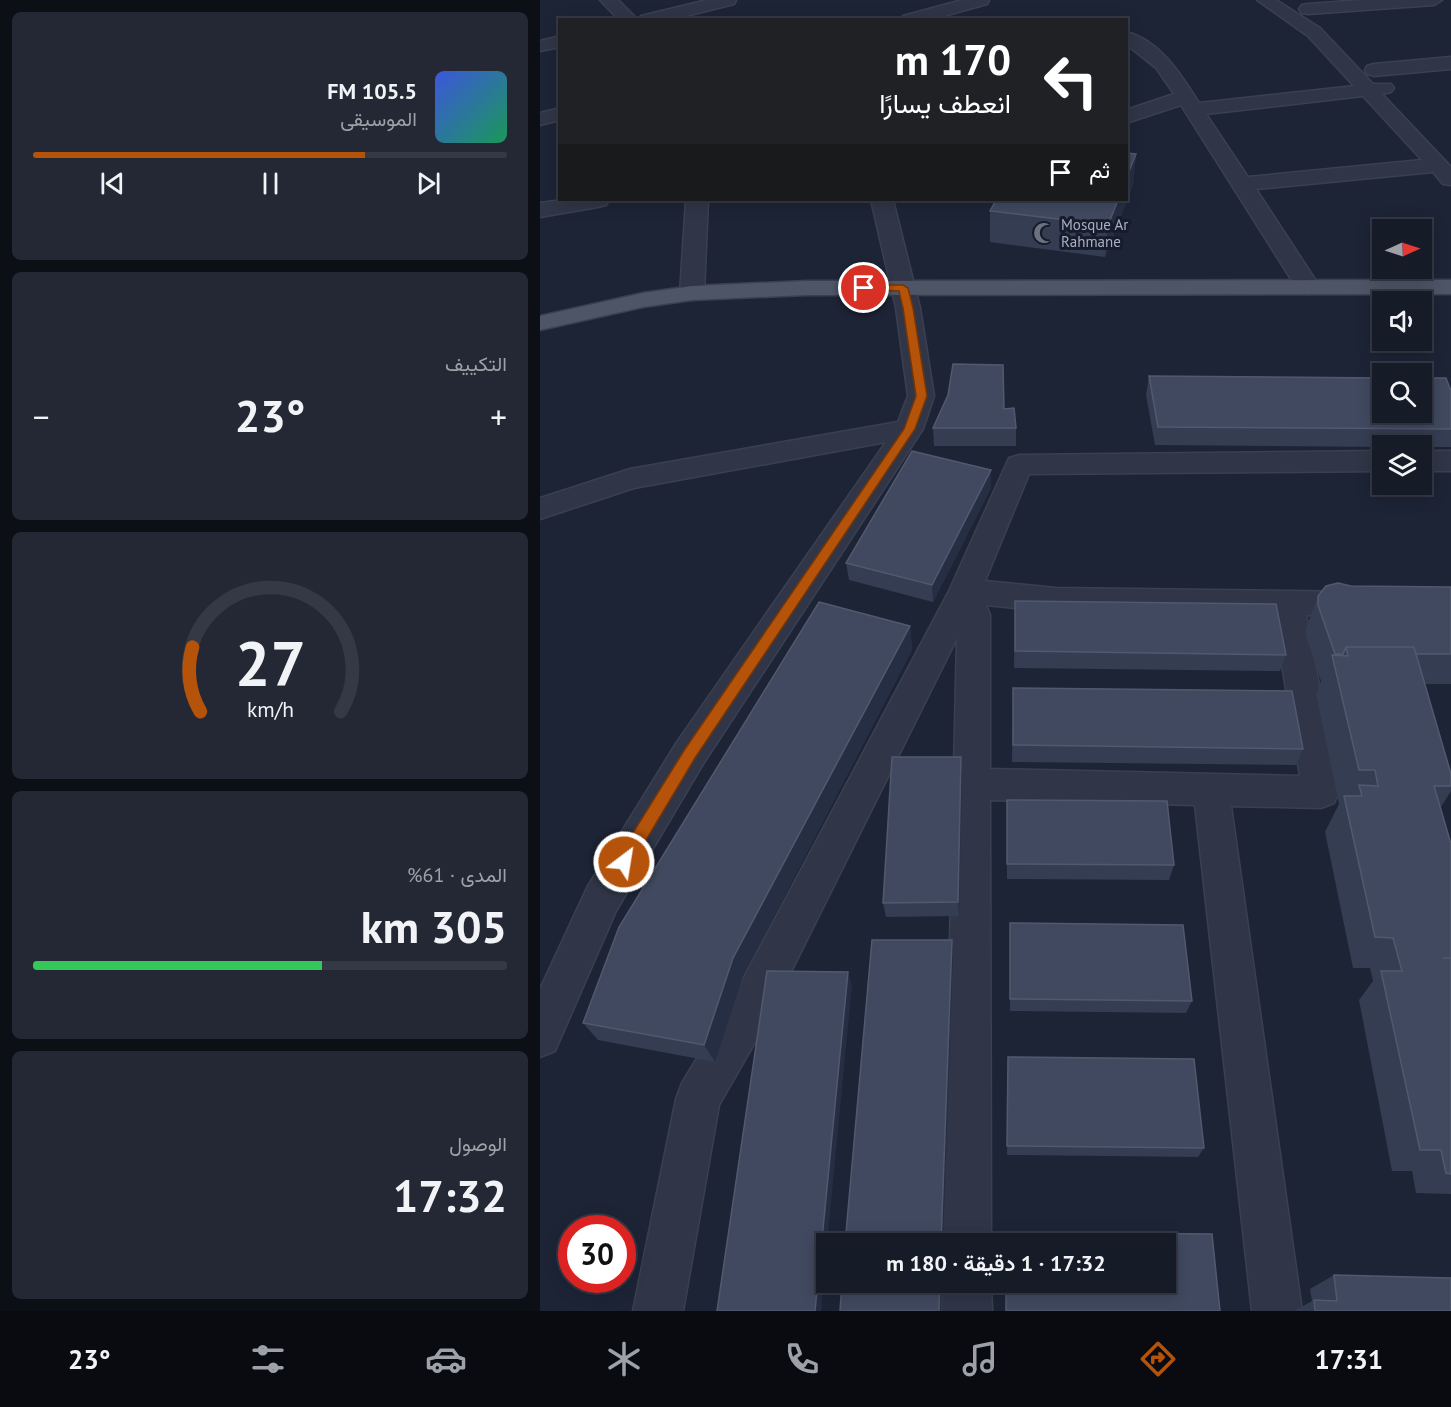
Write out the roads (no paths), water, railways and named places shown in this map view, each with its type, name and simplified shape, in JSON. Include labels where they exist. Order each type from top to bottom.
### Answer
[{"type":"main road","points":[[540,344],[641,320],[692,313],[906,298],[1308,287],[1451,287]]},
{"type":"main road","points":[[540,323],[643,300],[692,293],[806,288],[906,298],[1372,308]]},
{"type":"main road","points":[[1432,308],[1451,308]]},
{"type":"street","points":[[608,0],[628,18]]},
{"type":"street","points":[[655,18],[728,0]]},
{"type":"street","points":[[919,15],[981,0]]},
{"type":"street","points":[[1265,0],[1314,32],[1447,166]]},
{"type":"street","points":[[1300,5],[1434,0]]},
{"type":"street","points":[[1300,5],[1390,87],[1447,166]]},
{"type":"street","points":[[1128,38],[1135,41],[1162,65],[1243,184],[1308,287]]},
{"type":"street","points":[[540,46],[558,42]]},
{"type":"street","points":[[1374,70],[1451,63]]},
{"type":"street","points":[[1128,117],[1188,103],[1390,87]]},
{"type":"street","points":[[540,119],[558,114]]},
{"type":"street","points":[[1243,184],[1447,166]]},
{"type":"street","points":[[540,210],[592,201]]},
{"type":"street","points":[[692,293],[697,201]]},
{"type":"street","points":[[540,1036],[602,899],[672,782],[909,429],[921,396],[906,298],[882,201]]},
{"type":"street","points":[[540,509],[630,479],[909,429]]},
{"type":"street","points":[[658,1311],[698,1099],[747,1016],[965,591],[1019,465],[1372,461]]},
{"type":"street","points":[[1432,461],[1451,461]]},
{"type":"street","points":[[965,591],[1056,600],[1451,605]]},
{"type":"street","points":[[965,591],[974,615],[967,1233]]},
{"type":"street","points":[[972,784],[1321,792],[1288,603]]},
{"type":"street","points":[[1211,789],[1277,1311]]},
{"type":"street","points":[[966,1311],[967,1293]]},
{"type":"place","name":"Mosque Ar Rahmane","points":[[1044,233]]}]
